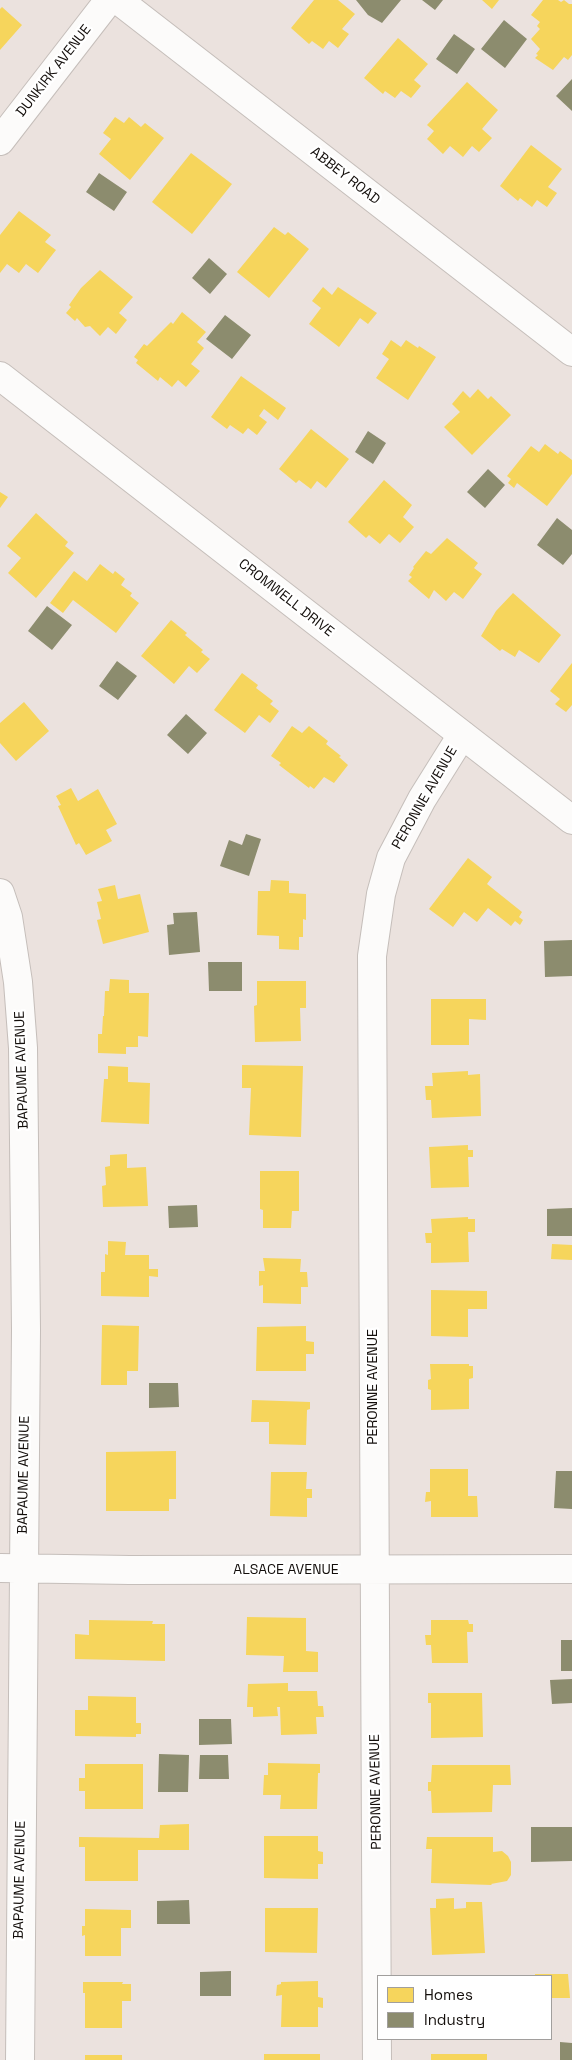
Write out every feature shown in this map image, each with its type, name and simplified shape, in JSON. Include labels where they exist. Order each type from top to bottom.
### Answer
[{"type":"street","name":"DUNKIRK AVENUE","points":[[0,141],[109,0]]},
{"type":"street","name":"ABBEY ROAD","points":[[118,0],[572,352]]},
{"type":"street","name":"CROMWELL DRIVE","points":[[0,376],[572,820]]},
{"type":"street","name":"PERONNE AVENUE","points":[[376,2060],[372,956],[381,894],[390,858],[422,799],[462,735]]},
{"type":"street","name":"BAPAUME AVENUE","points":[[0,892],[8,917],[18,982],[23,1048],[26,1330],[12,1568],[20,2060]]},
{"type":"street","name":"ALSACE AVENUE","points":[[12,1568],[130,1570],[572,1569]]},
{"type":"building: Homes","points":[[314,0],[338,0],[355,14],[342,29],[349,34],[338,48],[329,41],[323,49],[312,41],[309,44],[291,28]]},
{"type":"building: Homes","points":[[482,0],[499,0],[492,9]]},
{"type":"building: Homes","points":[[543,0],[558,0],[561,2],[564,0],[572,4],[572,55],[568,60],[564,57],[553,70],[535,58],[540,49],[531,39],[540,29],[537,26],[540,22],[531,15]]},
{"type":"building: Homes","points":[[2,7],[22,25],[0,50],[0,9]]},
{"type":"building: Homes","points":[[398,38],[428,64],[414,80],[421,86],[411,98],[401,91],[395,98],[385,91],[383,94],[364,78]]},
{"type":"building: Homes","points":[[467,82],[498,110],[482,129],[492,138],[479,152],[472,146],[463,157],[450,146],[443,154],[427,139],[434,131],[427,125]]},
{"type":"building: Homes","points":[[115,117],[124,123],[129,117],[141,127],[145,123],[164,138],[130,180],[99,154],[111,139],[103,133]]},
{"type":"building: Homes","points":[[531,145],[562,169],[548,187],[557,193],[547,207],[537,200],[532,207],[520,198],[518,201],[500,186]]},
{"type":"building: Homes","points":[[191,153],[232,184],[192,234],[152,202]]},
{"type":"building: Homes","points":[[19,211],[51,235],[45,242],[56,250],[38,273],[26,264],[19,273],[7,264],[0,273],[0,235]]},
{"type":"building: Homes","points":[[274,227],[285,235],[288,232],[309,249],[269,298],[237,272]]},
{"type":"building: Homes","points":[[100,270],[133,297],[119,313],[127,320],[116,334],[108,327],[100,336],[90,326],[85,327],[77,318],[75,321],[66,313],[71,307],[69,305],[81,288]]},
{"type":"building: Homes","points":[[323,287],[332,295],[338,287],[377,313],[368,324],[360,318],[339,347],[309,324],[321,308],[312,301]]},
{"type":"building: Homes","points":[[182,312],[206,332],[197,342],[204,348],[191,364],[200,371],[186,387],[178,380],[172,387],[160,377],[158,381],[136,363],[138,360],[134,357],[144,344],[147,346],[171,322],[173,324]]},
{"type":"building: Homes","points":[[391,340],[401,347],[406,340],[436,357],[408,400],[376,378],[389,359],[382,354]]},
{"type":"building: Homes","points":[[241,376],[286,408],[278,420],[264,409],[259,416],[267,422],[257,435],[248,428],[243,434],[230,425],[227,429],[211,417]]},
{"type":"building: Homes","points":[[478,389],[488,399],[491,396],[511,415],[472,455],[444,427],[460,412],[452,404],[463,391],[470,398]]},
{"type":"building: Homes","points":[[311,429],[349,459],[326,488],[317,481],[311,489],[299,480],[296,483],[279,469]]},
{"type":"building: Homes","points":[[545,444],[558,454],[560,451],[572,460],[572,474],[547,506],[517,483],[514,488],[508,483],[511,479],[507,476],[531,446],[539,452]]},
{"type":"building: Homes","points":[[384,480],[412,505],[403,517],[414,527],[400,543],[389,534],[380,544],[369,535],[366,538],[348,522]]},
{"type":"building: Homes","points":[[0,492],[8,497],[0,508]]},
{"type":"building: Homes","points":[[36,513],[68,542],[65,546],[74,553],[36,598],[8,573],[21,558],[7,546]]},
{"type":"building: Homes","points":[[447,538],[478,563],[474,568],[482,574],[463,599],[454,592],[446,601],[434,590],[429,599],[408,581],[412,577],[409,575],[426,551],[431,554]]},
{"type":"building: Homes","points":[[100,564],[113,574],[115,571],[125,579],[121,585],[132,593],[130,596],[139,603],[116,633],[73,600],[63,613],[50,603],[74,571],[87,581]]},
{"type":"building: Homes","points":[[513,593],[561,635],[539,663],[519,650],[515,657],[502,649],[500,651],[481,636],[496,611]]},
{"type":"building: Homes","points":[[171,620],[187,633],[185,635],[203,650],[201,652],[210,659],[197,673],[189,666],[174,684],[141,656]]},
{"type":"building: Homes","points":[[572,663],[572,705],[566,712],[555,704],[560,699],[550,691]]},
{"type":"building: Homes","points":[[242,673],[258,685],[256,688],[273,701],[270,704],[279,711],[270,723],[259,715],[245,733],[214,710]]},
{"type":"building: Homes","points":[[24,702],[49,731],[16,761],[0,743],[0,723]]},
{"type":"building: Homes","points":[[292,726],[302,733],[309,726],[328,741],[326,744],[341,756],[339,757],[348,765],[334,783],[324,777],[314,789],[310,786],[309,788],[279,765],[281,763],[271,756]]},
{"type":"building: Homes","points":[[71,788],[78,801],[98,789],[117,824],[106,830],[112,841],[86,855],[79,843],[76,845],[58,806],[61,805],[56,796]]},
{"type":"building: Homes","points":[[468,858],[492,877],[487,884],[522,912],[519,917],[523,920],[520,925],[515,921],[511,926],[488,908],[477,922],[464,912],[453,927],[429,909]]},
{"type":"building: Homes","points":[[271,880],[289,881],[289,893],[306,894],[306,920],[303,919],[303,937],[299,937],[299,950],[279,949],[279,936],[257,935],[258,891],[270,891]]},
{"type":"building: Homes","points":[[115,885],[118,899],[140,894],[149,932],[103,944],[97,920],[101,919],[97,902],[102,901],[98,889]]},
{"type":"building: Homes","points":[[110,979],[129,980],[129,993],[149,993],[148,1037],[138,1036],[138,1047],[126,1047],[126,1054],[98,1053],[98,1034],[102,1034],[105,991],[109,991]]},
{"type":"building: Homes","points":[[257,981],[306,981],[306,1008],[300,1008],[301,1041],[255,1042],[254,1006],[257,1005]]},
{"type":"building: Homes","points":[[431,999],[486,999],[486,1020],[469,1019],[469,1045],[431,1045]]},
{"type":"building: Homes","points":[[242,1065],[303,1066],[301,1137],[249,1135],[251,1088],[242,1088]]},
{"type":"building: Homes","points":[[108,1066],[128,1067],[128,1082],[150,1083],[149,1124],[101,1122],[104,1079],[108,1079]]},
{"type":"building: Homes","points":[[468,1071],[468,1075],[480,1074],[481,1116],[432,1118],[431,1100],[426,1100],[425,1086],[433,1086],[432,1073]]},
{"type":"building: Homes","points":[[468,1145],[468,1150],[473,1150],[473,1157],[468,1157],[469,1187],[431,1188],[429,1147]]},
{"type":"building: Homes","points":[[127,1154],[127,1168],[146,1167],[148,1206],[103,1207],[102,1186],[106,1185],[105,1167],[110,1166],[110,1155]]},
{"type":"building: Homes","points":[[260,1171],[299,1171],[299,1211],[292,1211],[291,1228],[263,1228],[263,1210],[260,1209]]},
{"type":"building: Homes","points":[[468,1217],[468,1219],[475,1219],[475,1232],[468,1232],[469,1262],[431,1263],[431,1243],[426,1243],[425,1233],[432,1233],[431,1219]]},
{"type":"building: Homes","points":[[108,1241],[126,1242],[125,1255],[149,1255],[149,1269],[158,1269],[158,1277],[149,1276],[149,1297],[101,1296],[101,1272],[105,1272],[105,1254],[108,1255]]},
{"type":"building: Homes","points":[[552,1244],[572,1245],[572,1260],[551,1259]]},
{"type":"building: Homes","points":[[263,1258],[301,1259],[300,1272],[307,1272],[308,1287],[301,1287],[301,1304],[263,1303],[263,1285],[259,1286],[259,1271],[265,1271]]},
{"type":"building: Homes","points":[[431,1290],[487,1291],[487,1309],[468,1309],[468,1337],[431,1336]]},
{"type":"building: Homes","points":[[102,1325],[139,1326],[138,1371],[127,1371],[127,1385],[101,1385]]},
{"type":"building: Homes","points":[[306,1326],[306,1341],[314,1342],[314,1354],[306,1354],[306,1371],[256,1371],[257,1327]]},
{"type":"building: Homes","points":[[430,1364],[469,1364],[469,1366],[473,1366],[473,1378],[469,1379],[469,1409],[431,1410],[431,1390],[428,1389],[428,1380],[431,1379]]},
{"type":"building: Homes","points":[[252,1400],[310,1402],[310,1409],[307,1410],[306,1445],[269,1444],[269,1422],[251,1422]]},
{"type":"building: Homes","points":[[176,1451],[176,1499],[169,1499],[169,1511],[106,1511],[106,1452]]},
{"type":"building: Homes","points":[[430,1469],[468,1469],[468,1496],[477,1496],[478,1517],[431,1517],[431,1501],[425,1502],[426,1492],[430,1492]]},
{"type":"building: Homes","points":[[271,1472],[307,1472],[306,1489],[312,1489],[312,1498],[307,1498],[307,1517],[270,1516]]},
{"type":"building: Homes","points":[[247,1617],[306,1618],[306,1651],[318,1652],[318,1672],[283,1672],[284,1656],[246,1655]]},
{"type":"building: Homes","points":[[89,1620],[153,1621],[152,1624],[165,1624],[165,1661],[75,1659],[75,1634],[89,1635]]},
{"type":"building: Homes","points":[[431,1620],[468,1620],[469,1624],[473,1624],[473,1632],[467,1632],[468,1663],[432,1663],[431,1645],[426,1645],[425,1635],[431,1635]]},
{"type":"building: Homes","points":[[288,1683],[288,1691],[317,1691],[318,1706],[323,1706],[324,1717],[316,1717],[317,1734],[281,1735],[280,1707],[277,1707],[278,1716],[253,1717],[253,1707],[247,1707],[248,1684]]},
{"type":"building: Homes","points":[[428,1693],[482,1693],[483,1737],[431,1738],[431,1703],[428,1703]]},
{"type":"building: Homes","points":[[88,1696],[136,1697],[136,1723],[141,1723],[141,1734],[136,1734],[136,1737],[75,1736],[75,1710],[88,1710]]},
{"type":"building: Homes","points":[[268,1763],[320,1764],[317,1809],[280,1809],[281,1795],[263,1795],[264,1775],[268,1775]]},
{"type":"building: Homes","points":[[85,1764],[143,1764],[143,1809],[85,1809],[85,1791],[79,1791],[79,1778],[85,1778]]},
{"type":"building: Homes","points":[[432,1765],[510,1765],[511,1785],[493,1785],[492,1812],[432,1813],[431,1791],[428,1791],[428,1782],[431,1782]]},
{"type":"building: Homes","points":[[189,1824],[189,1850],[138,1850],[138,1881],[85,1881],[85,1847],[79,1847],[79,1837],[159,1838],[160,1825]]},
{"type":"building: Homes","points":[[264,1836],[318,1836],[318,1851],[323,1852],[323,1864],[318,1864],[318,1879],[264,1878]]},
{"type":"building: Homes","points":[[427,1837],[493,1837],[493,1852],[502,1851],[508,1856],[511,1862],[511,1875],[507,1881],[492,1885],[431,1883],[432,1849],[426,1849]]},
{"type":"building: Homes","points":[[454,1898],[454,1909],[466,1908],[466,1902],[482,1902],[485,1953],[432,1955],[430,1908],[436,1908],[436,1899]]},
{"type":"building: Homes","points":[[265,1908],[318,1908],[317,1953],[265,1952]]},
{"type":"building: Homes","points":[[85,1909],[131,1910],[131,1928],[121,1928],[121,1956],[85,1956],[85,1935],[82,1936],[82,1926],[85,1926]]},
{"type":"building: Homes","points":[[568,1974],[570,1998],[552,1998],[552,1975],[535,1975]]},
{"type":"building: Homes","points":[[318,1981],[318,1997],[323,1998],[323,2008],[318,2007],[318,2027],[281,2027],[282,1995],[276,1996],[277,1985],[281,1984],[281,1982]]},
{"type":"building: Homes","points":[[83,1982],[123,1982],[122,1984],[131,1984],[131,2001],[122,2001],[122,2028],[85,2028],[85,1993],[83,1993]]},
{"type":"building: Homes","points":[[264,2054],[320,2054],[320,2060],[264,2060]]},
{"type":"building: Homes","points":[[431,2054],[487,2054],[487,2060],[431,2060]]},
{"type":"building: Homes","points":[[85,2055],[122,2055],[122,2060],[85,2060]]},
{"type":"building: Industry","points":[[356,0],[401,0],[382,23],[368,15]]},
{"type":"building: Industry","points":[[422,0],[443,0],[435,10]]},
{"type":"building: Industry","points":[[504,20],[527,39],[505,68],[481,49]]},
{"type":"building: Industry","points":[[454,34],[475,49],[457,74],[436,59]]},
{"type":"building: Industry","points":[[572,79],[572,111],[556,96]]},
{"type":"building: Industry","points":[[99,173],[127,192],[114,211],[86,192]]},
{"type":"building: Industry","points":[[209,258],[227,274],[210,294],[192,278]]},
{"type":"building: Industry","points":[[225,315],[251,335],[232,359],[206,339]]},
{"type":"building: Industry","points":[[368,431],[386,443],[373,464],[355,452]]},
{"type":"building: Industry","points":[[488,469],[505,485],[485,508],[467,492]]},
{"type":"building: Industry","points":[[557,518],[572,530],[572,554],[563,565],[537,545]]},
{"type":"building: Industry","points":[[47,606],[72,625],[52,650],[28,631]]},
{"type":"building: Industry","points":[[117,661],[137,676],[118,700],[99,686]]},
{"type":"building: Industry","points":[[186,714],[207,733],[188,754],[167,735]]},
{"type":"building: Industry","points":[[246,834],[261,839],[249,876],[220,866],[229,840],[242,845]]},
{"type":"building: Industry","points":[[197,912],[200,952],[169,955],[167,925],[174,924],[173,913]]},
{"type":"building: Industry","points":[[572,940],[572,976],[545,977],[544,941]]},
{"type":"building: Industry","points":[[208,962],[242,962],[242,991],[209,991]]},
{"type":"building: Industry","points":[[197,1205],[198,1227],[169,1228],[168,1206]]},
{"type":"building: Industry","points":[[572,1208],[572,1236],[547,1236],[547,1209]]},
{"type":"building: Industry","points":[[149,1383],[178,1383],[179,1407],[149,1408]]},
{"type":"building: Industry","points":[[556,1471],[572,1471],[572,1509],[554,1508]]},
{"type":"building: Industry","points":[[561,1640],[572,1640],[572,1671],[561,1671]]},
{"type":"building: Industry","points":[[572,1679],[572,1703],[552,1704],[550,1680]]},
{"type":"building: Industry","points":[[199,1719],[231,1719],[232,1744],[199,1745]]},
{"type":"building: Industry","points":[[159,1754],[189,1755],[188,1792],[158,1792]]},
{"type":"building: Industry","points":[[200,1755],[228,1755],[229,1779],[199,1779]]},
{"type":"building: Industry","points":[[531,1827],[572,1827],[572,1861],[531,1862]]},
{"type":"building: Industry","points":[[189,1900],[190,1924],[157,1924],[157,1901]]},
{"type":"building: Industry","points":[[231,1971],[231,1996],[200,1996],[200,1972]]},
{"type":"building: Industry","points":[[560,2042],[572,2043],[572,2060],[560,2060]]}]
